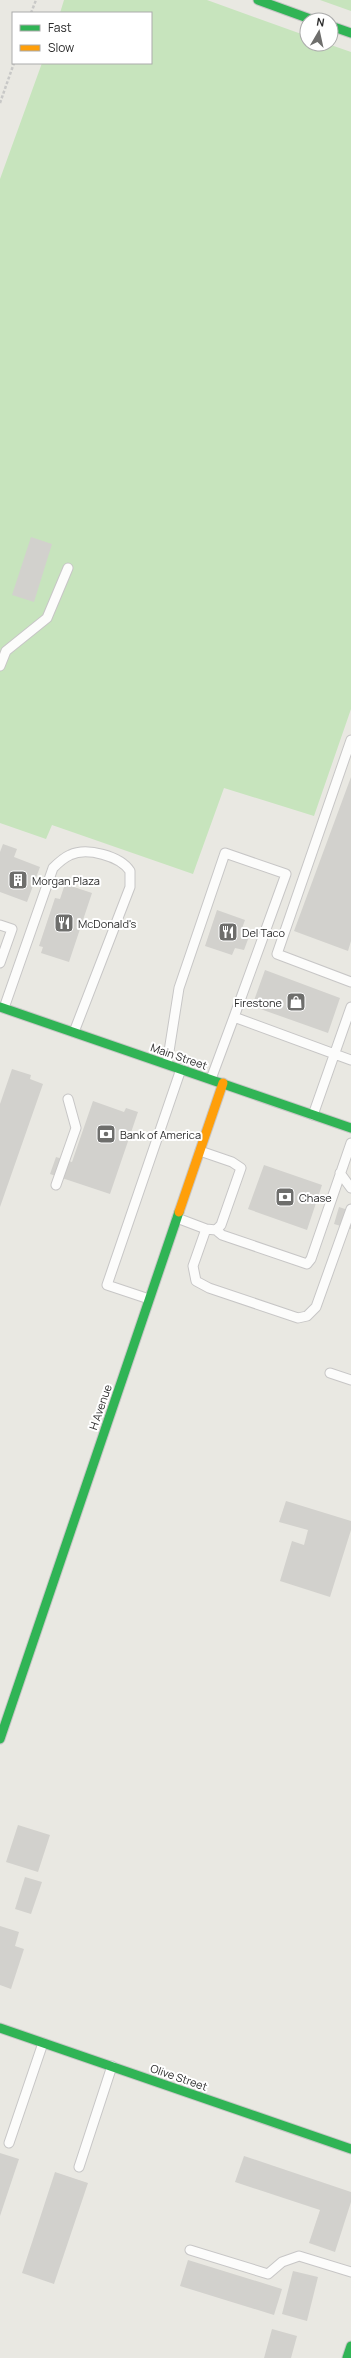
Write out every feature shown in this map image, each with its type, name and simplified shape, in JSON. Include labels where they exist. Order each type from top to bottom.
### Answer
[{"type":"street","points":[[258,0],[299,15]]},
{"type":"street","points":[[339,29],[351,33]]},
{"type":"street","name":"Main Street","points":[[2,1007],[351,1128]]},
{"type":"street","name":"H Avenue","points":[[0,1739],[223,1083]]},
{"type":"street","name":"Olive Street","points":[[0,2028],[351,2150]]},
{"type":"street","points":[[347,2358],[351,2346]]},
{"type":"lane","points":[[0,666],[6,651],[47,618],[68,568]]},
{"type":"lane","points":[[351,740],[277,954],[351,982]]},
{"type":"lane","points":[[2,1007],[52,868],[71,854],[84,852],[126,864],[132,877],[130,887],[74,1032]]},
{"type":"lane","points":[[167,1064],[179,988],[224,853],[286,874],[211,1079]]},
{"type":"lane","points":[[0,925],[12,929],[0,963]]},
{"type":"lane","points":[[313,1115],[351,1007]]},
{"type":"lane","points":[[234,1017],[351,1060]]},
{"type":"lane","points":[[150,1299],[107,1285],[181,1069]]},
{"type":"lane","points":[[56,1185],[76,1128],[68,1099]]},
{"type":"lane","points":[[177,1218],[206,1229],[216,1230],[222,1235],[307,1264],[312,1259],[351,1143]]},
{"type":"lane","points":[[200,1151],[232,1162],[241,1168],[221,1225],[216,1230]]},
{"type":"lane","points":[[340,1173],[351,1188]]},
{"type":"lane","points":[[206,1229],[193,1266],[196,1281],[209,1288],[298,1318],[307,1316],[316,1307],[351,1210]]},
{"type":"lane","points":[[330,1373],[351,1380]]},
{"type":"lane","points":[[9,2143],[43,2043]]},
{"type":"lane","points":[[79,2167],[112,2066]]},
{"type":"lane","points":[[190,2250],[268,2274],[282,2262],[299,2256],[351,2272]]},
{"type":"path","points":[[31,12],[36,0]]},
{"type":"path","points":[[0,103],[14,64]]},
{"type":"green space","points":[[64,0],[207,0],[299,33],[299,52],[339,52],[339,48],[351,52],[351,709],[314,816],[224,788],[193,874],[52,825],[46,839],[0,823],[0,179],[42,64],[152,64],[152,12],[60,12]]},
{"type":"green space","points":[[320,0],[351,0],[351,11]]},
{"type":"building","points":[[31,537],[52,544],[34,602],[12,595]]},
{"type":"building","points":[[351,777],[351,941],[348,951],[294,931]]},
{"type":"building","name":"Morgan Plaza","points":[[3,844],[17,849],[14,857],[40,867],[27,902],[0,892],[0,852]]},
{"type":"building","name":"McDonald's","points":[[65,884],[92,893],[69,962],[41,953],[43,947],[39,946],[55,898],[60,899]]},
{"type":"building","name":"Del Taco","points":[[217,910],[245,920],[241,931],[250,934],[244,950],[235,948],[232,955],[205,946]]},
{"type":"building","name":"Firestone","points":[[265,970],[340,998],[328,1033],[252,1006]]},
{"type":"building","points":[[12,1069],[31,1075],[30,1079],[43,1084],[0,1207],[0,1104]]},
{"type":"building","name":"Bank of America","points":[[93,1101],[124,1112],[126,1108],[138,1112],[110,1194],[50,1174],[56,1157],[72,1162]]},
{"type":"building","name":"Chase","points":[[264,1165],[322,1185],[307,1230],[248,1209]]},
{"type":"building","points":[[339,1207],[351,1211],[351,1229],[334,1224]]},
{"type":"building","points":[[286,1501],[351,1521],[351,1530],[330,1597],[280,1581],[292,1541],[304,1545],[308,1530],[279,1522]]},
{"type":"building","points":[[18,1825],[50,1835],[38,1872],[6,1862]]},
{"type":"building","points":[[25,1877],[42,1882],[31,1914],[15,1909]]},
{"type":"building","points":[[0,1926],[19,1932],[15,1946],[24,1949],[11,1989],[0,1985]]},
{"type":"building","points":[[0,2153],[19,2159],[0,2216]]},
{"type":"building","points":[[244,2156],[351,2192],[351,2202],[335,2252],[309,2243],[320,2210],[235,2182]]},
{"type":"building","points":[[55,2172],[88,2183],[54,2284],[22,2273]]},
{"type":"building","points":[[188,2260],[282,2289],[274,2315],[180,2286]]},
{"type":"building","points":[[293,2271],[318,2277],[307,2321],[282,2314]]},
{"type":"building","points":[[272,2329],[297,2336],[291,2358],[264,2358]]},
{"type":"traffic: fast","points":[[258,0],[299,15]]},
{"type":"traffic: fast","points":[[339,29],[351,33]]},
{"type":"traffic: fast","points":[[0,1007],[351,1128]]},
{"type":"traffic: fast","points":[[0,1739],[179,1212]]},
{"type":"traffic: fast","points":[[0,2028],[351,2149]]},
{"type":"traffic: fast","points":[[347,2358],[351,2346]]},
{"type":"traffic: slow","points":[[179,1212],[223,1083]]},
{"type":"place","name":"Morgan Plaza","points":[[18,880]]},
{"type":"place","name":"McDonald's","points":[[64,923]]},
{"type":"place","name":"Del Taco","points":[[228,932]]},
{"type":"place","name":"Firestone","points":[[296,1002]]},
{"type":"place","name":"Bank of America","points":[[106,1134]]},
{"type":"place","name":"Chase","points":[[285,1197]]}]
